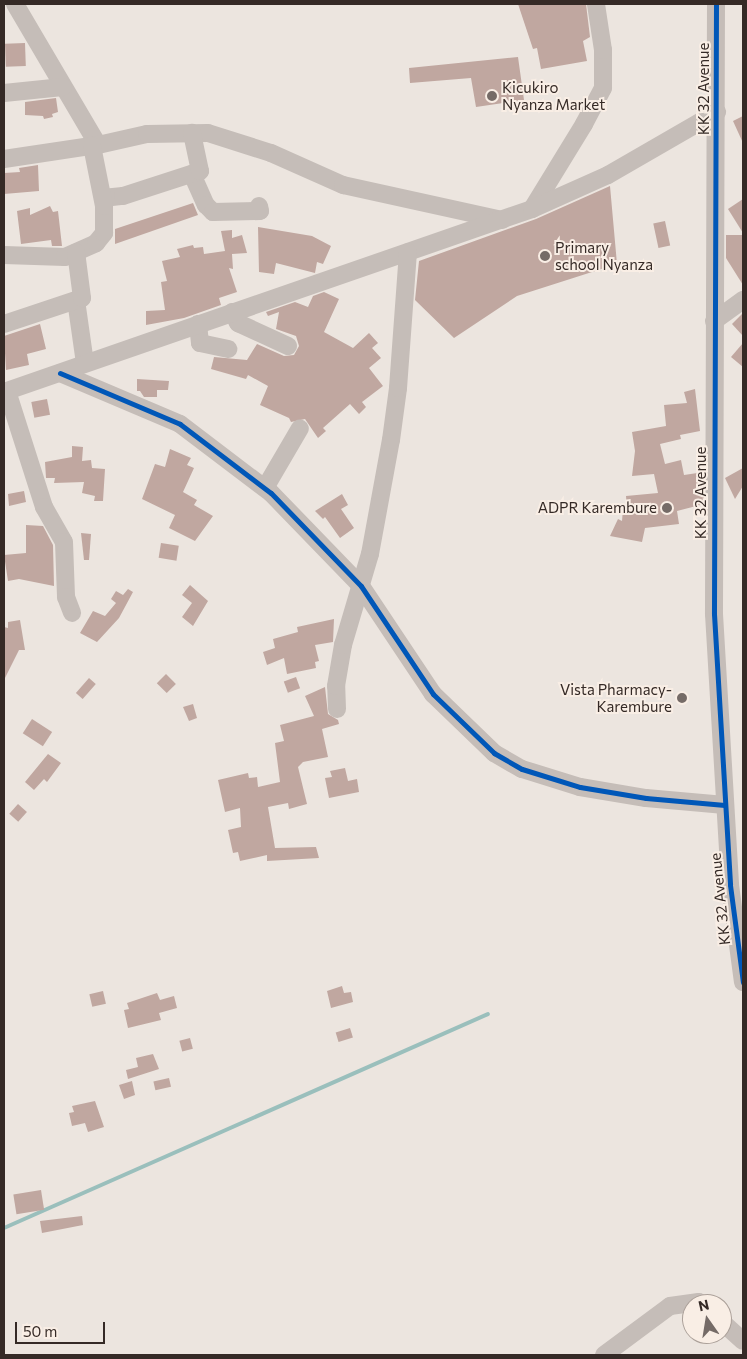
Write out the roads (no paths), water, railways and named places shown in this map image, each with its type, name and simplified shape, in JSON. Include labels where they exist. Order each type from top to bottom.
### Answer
[{"type":"street","points":[[532,209],[584,124],[603,88],[603,50],[596,4]]},
{"type":"street","name":"KK 32 Avenue","points":[[716,4],[714,614],[725,805],[736,888],[743,982]]},
{"type":"street","points":[[4,255],[58,257],[76,252],[96,243],[104,233],[103,198],[95,146],[63,87],[12,7]]},
{"type":"street","points":[[4,93],[63,87]]},
{"type":"street","points":[[72,613],[66,597],[64,542],[44,507],[5,391],[532,209],[608,175],[717,112]]},
{"type":"street","points":[[4,159],[95,146],[147,134],[208,132],[271,153],[343,185],[502,220]]},
{"type":"street","points":[[103,198],[123,196],[200,171],[192,133]]},
{"type":"street","points":[[192,174],[206,205],[213,212],[260,211],[259,206]]},
{"type":"street","points":[[4,324],[82,298],[76,252]]},
{"type":"street","points":[[337,709],[336,686],[342,654],[370,554],[396,406],[408,252]]},
{"type":"street","points":[[76,300],[84,356]]},
{"type":"street","points":[[714,321],[743,300]]},
{"type":"street","points":[[232,312],[238,323],[288,346]]},
{"type":"street","points":[[198,324],[200,343],[228,349]]},
{"type":"street","points":[[60,373],[180,424],[265,488],[330,550],[361,586],[433,694],[494,753],[530,772],[580,787],[646,798],[725,805]]},
{"type":"street","points":[[265,488],[300,428]]},
{"type":"street","points":[[604,1355],[670,1306],[682,1304]]},
{"type":"street","points":[[732,1331],[743,1341]]},
{"type":"waterway","points":[[4,1228],[488,1014]]},
{"type":"place","name":"Kicukiro Nyanza Market","points":[[492,96]]},
{"type":"place","name":"Primary school Nyanza","points":[[545,256]]},
{"type":"place","name":"ADPR Karembure","points":[[667,508]]},
{"type":"place","name":"Vista Pharmacy- Karembure","points":[[682,698]]}]
